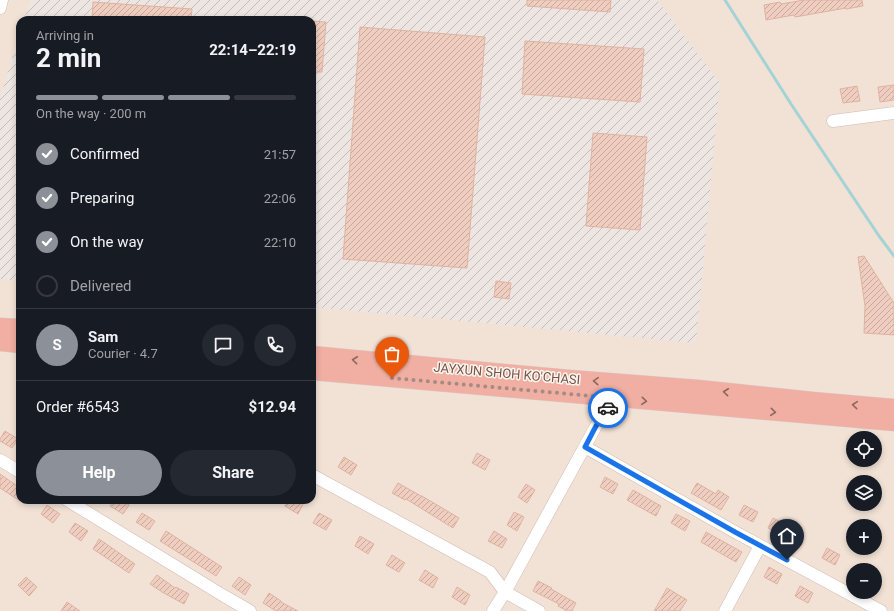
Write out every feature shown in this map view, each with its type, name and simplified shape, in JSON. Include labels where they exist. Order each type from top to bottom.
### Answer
[{"type":"highway","points":[[0,327],[16,328]]},
{"type":"highway","points":[[0,342],[16,344]]},
{"type":"highway","name":"JAYXUN SHOH KO'CHASI","points":[[316,355],[699,389],[894,408]]},
{"type":"highway","name":"JAYXUN SHOH KO'CHASI","points":[[316,371],[894,422]]},
{"type":"street","points":[[0,8],[2,0]]},
{"type":"street","points":[[832,121],[894,112]]},
{"type":"street","points":[[493,611],[505,592],[596,426],[614,398]]},
{"type":"street","points":[[585,447],[760,546],[881,611]]},
{"type":"street","points":[[0,460],[16,470]]},
{"type":"street","points":[[316,477],[490,572],[505,592],[539,611]]},
{"type":"street","points":[[74,504],[250,611]]},
{"type":"street","points":[[725,611],[760,546]]},
{"type":"shaded area","points":[[0,0],[894,0],[894,611],[0,611]]},
{"type":"shaded area","points":[[30,0],[657,0],[720,83],[696,343],[316,307],[316,16],[25,16]]},
{"type":"shaded area","points":[[16,45],[16,281],[0,279],[0,98]]},
{"type":"building","points":[[527,0],[611,0],[610,12],[527,6]]},
{"type":"building","points":[[804,0],[862,0],[863,6],[766,20],[764,5]]},
{"type":"building","points":[[93,2],[192,9],[191,16],[92,16]]},
{"type":"building","points":[[316,21],[326,22],[322,72],[316,72]]},
{"type":"building","points":[[360,27],[485,37],[467,268],[343,259]]},
{"type":"building","points":[[525,41],[644,49],[640,102],[522,94]]},
{"type":"building","points":[[894,85],[894,100],[880,102],[878,87]]},
{"type":"building","points":[[857,86],[860,101],[843,103],[840,89]]},
{"type":"building","points":[[593,133],[647,137],[640,230],[586,226]]},
{"type":"building","points":[[864,256],[894,303],[894,335],[864,333],[865,306],[858,257]]},
{"type":"building","points":[[496,281],[511,283],[509,299],[494,297]]},
{"type":"building","points":[[5,431],[16,438],[16,442],[12,448],[0,441]]},
{"type":"building","points":[[477,453],[490,460],[485,470],[472,463]]},
{"type":"building","points":[[344,457],[357,465],[351,475],[338,467]]},
{"type":"building","points":[[0,474],[16,485],[16,498],[0,488]]},
{"type":"building","points":[[605,477],[618,484],[613,494],[600,487]]},
{"type":"building","points":[[398,483],[459,518],[453,528],[406,499],[405,500],[392,493]]},
{"type":"building","points":[[697,483],[716,494],[718,490],[729,497],[721,510],[691,493]]},
{"type":"building","points":[[526,484],[535,490],[527,503],[518,497]]},
{"type":"building","points":[[633,490],[661,506],[656,516],[627,500]]},
{"type":"building","points":[[111,504],[129,505],[123,514],[110,506]]},
{"type":"building","points":[[286,504],[303,504],[298,514],[285,506]]},
{"type":"building","points":[[47,505],[60,514],[53,523],[41,514]]},
{"type":"building","points":[[744,505],[758,512],[753,522],[739,515]]},
{"type":"building","points":[[514,512],[524,517],[517,531],[507,525]]},
{"type":"building","points":[[142,513],[155,521],[149,530],[136,522]]},
{"type":"building","points":[[319,513],[332,520],[326,530],[313,523]]},
{"type":"building","points":[[676,514],[690,521],[685,531],[671,523]]},
{"type":"building","points":[[773,518],[787,525],[781,535],[768,528]]},
{"type":"building","points":[[75,523],[88,531],[81,541],[69,532]]},
{"type":"building","points":[[166,531],[222,567],[216,576],[160,541]]},
{"type":"building","points":[[494,531],[507,539],[502,548],[488,541]]},
{"type":"building","points":[[706,532],[742,552],[736,562],[701,542]]},
{"type":"building","points":[[360,536],[374,544],[368,554],[355,546]]},
{"type":"building","points":[[99,539],[135,564],[129,573],[93,549]]},
{"type":"building","points":[[827,548],[840,555],[835,565],[822,558]]},
{"type":"building","points":[[392,555],[405,563],[399,572],[386,565]]},
{"type":"building","points":[[769,567],[782,574],[777,584],[764,577]]},
{"type":"building","points":[[425,570],[438,578],[433,588],[419,580]]},
{"type":"building","points":[[157,575],[175,588],[176,587],[189,594],[184,604],[150,584]]},
{"type":"building","points":[[26,577],[37,587],[29,596],[18,585]]},
{"type":"building","points":[[239,577],[251,585],[245,595],[232,586]]},
{"type":"building","points":[[538,581],[576,603],[572,611],[567,611],[558,606],[559,604],[533,591]]},
{"type":"building","points":[[800,586],[813,593],[808,603],[795,596]]},
{"type":"building","points":[[457,587],[470,595],[465,605],[452,597]]},
{"type":"building","points":[[667,588],[687,600],[680,611],[654,611]]},
{"type":"building","points":[[269,593],[281,602],[298,611],[276,611],[263,603]]},
{"type":"building","points":[[67,602],[80,611],[61,611]]},
{"type":"waterway","points":[[725,0],[791,104],[894,256]]},
{"type":"way so far","points":[[392,378],[614,398],[608,408]]},
{"type":"route","points":[[608,408],[585,447],[787,560]]}]
